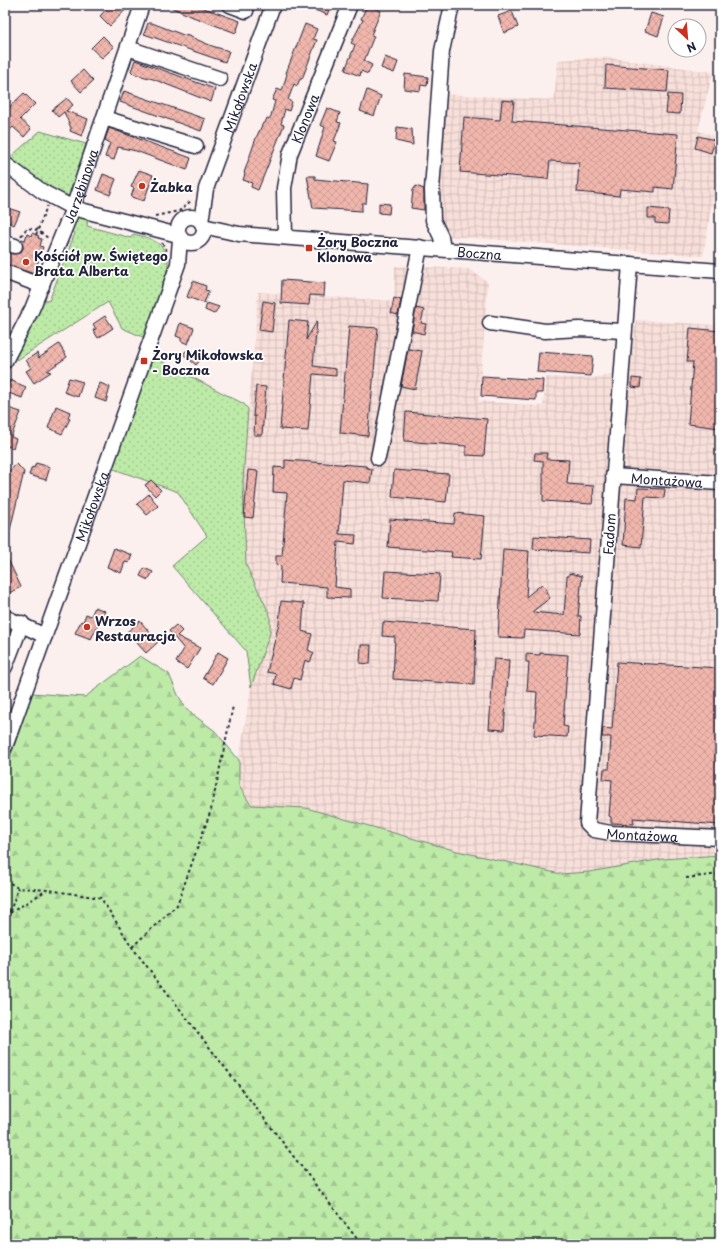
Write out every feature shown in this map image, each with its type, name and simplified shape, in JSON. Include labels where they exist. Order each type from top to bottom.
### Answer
[{"type":"street","name":"Jarzębinowa","points":[[5,361],[32,309],[73,208],[142,5]]},
{"type":"street","points":[[230,5],[246,11]]},
{"type":"street","name":"Mikołowska","points":[[5,747],[272,5]]},
{"type":"street","name":"Klonowa","points":[[284,237],[285,172],[290,154],[350,5]]},
{"type":"street","points":[[443,249],[441,237],[433,220],[432,190],[442,51],[452,5]]},
{"type":"street","points":[[128,48],[220,79]]},
{"type":"street","points":[[104,118],[196,146]]},
{"type":"street","points":[[5,164],[43,192],[73,208],[130,223],[190,231]]},
{"type":"street","name":"Boczna","points":[[190,231],[420,247],[720,271]]},
{"type":"street","points":[[378,458],[420,247]]},
{"type":"street","name":"Fadom","points":[[589,804],[630,264]]},
{"type":"street","points":[[5,272],[42,286]]},
{"type":"street","points":[[490,323],[545,331],[579,329],[624,331]]},
{"type":"street","name":"Montażowa","points":[[614,476],[720,483]]},
{"type":"street","points":[[5,616],[45,636]]},
{"type":"street","points":[[5,667],[22,624]]},
{"type":"street","name":"Montażowa","points":[[589,804],[587,823],[594,830],[611,833],[720,838]]},
{"type":"path","points":[[154,216],[164,216],[179,211],[192,200],[200,187],[206,189]]},
{"type":"path","points":[[36,235],[46,207]]},
{"type":"path","points":[[10,244],[27,228],[37,230],[48,238],[45,245]]},
{"type":"path","points":[[132,946],[177,905],[211,810],[233,706]]},
{"type":"path","points":[[686,878],[720,874]]},
{"type":"path","points":[[5,880],[18,888],[48,890],[101,898],[132,946],[361,1244]]},
{"type":"path","points":[[10,913],[18,888]]},
{"type":"path","points":[[5,916],[48,890]]},
{"type":"shaded area","points":[[605,57],[713,72],[698,131],[720,137],[720,158],[703,256],[448,236],[438,221],[445,94],[554,100],[558,60]]},
{"type":"shaded area","points":[[395,266],[469,269],[488,282],[479,401],[543,406],[546,377],[591,378],[628,372],[636,320],[715,325],[720,278],[720,855],[663,859],[589,872],[561,874],[457,851],[306,808],[251,805],[239,786],[239,760],[251,687],[270,633],[270,615],[246,565],[243,481],[258,292],[394,301]]},
{"type":"green space","points":[[40,131],[86,144],[73,191],[70,196],[61,196],[6,161]]},
{"type":"green space","points":[[76,217],[83,217],[88,220],[87,226],[131,238],[133,234],[153,240],[163,248],[166,253],[168,268],[145,338],[122,328],[108,302],[17,360],[12,353],[41,298],[49,301],[75,233],[70,231]]},
{"type":"green space","points":[[157,359],[244,404],[248,409],[243,481],[246,565],[270,615],[270,633],[251,687],[246,651],[172,566],[207,536],[178,492],[111,468],[148,364]]},
{"type":"green space","points":[[140,656],[169,674],[178,695],[187,710],[215,731],[239,760],[239,786],[251,805],[306,808],[457,851],[561,874],[589,872],[663,859],[720,855],[720,1244],[5,1244],[5,773],[32,693],[85,697]]},
{"type":"building","points":[[110,5],[130,5],[110,26],[100,16]]},
{"type":"building","points":[[166,5],[195,5],[240,21],[236,33]]},
{"type":"building","points":[[303,5],[331,5],[327,15]]},
{"type":"building","points":[[367,5],[381,11],[371,35],[374,36],[364,61],[372,65],[368,74],[361,71],[360,76],[345,70],[355,45],[351,43],[363,20],[361,19]]},
{"type":"building","points":[[512,11],[518,27],[504,33],[498,16]]},
{"type":"building","points":[[651,13],[664,17],[658,36],[645,31]]},
{"type":"building","points":[[148,23],[152,23],[229,51],[225,62],[144,34]]},
{"type":"building","points":[[305,24],[317,29],[313,39],[317,40],[302,79],[300,79],[297,86],[294,84],[288,100],[292,102],[289,111],[285,109],[281,124],[284,125],[258,190],[251,187],[252,183],[243,180],[244,173],[256,138],[263,123],[265,123],[267,118],[269,119],[271,116],[275,101],[272,100],[277,89],[282,91],[286,73]]},
{"type":"building","points":[[103,36],[114,47],[102,58],[91,48]]},
{"type":"building","points":[[385,57],[398,62],[394,73],[381,68]]},
{"type":"building","points":[[135,60],[215,89],[211,102],[153,79],[134,74],[131,71]]},
{"type":"building","points":[[606,65],[669,70],[667,92],[605,88]]},
{"type":"building","points":[[83,70],[93,81],[81,92],[71,81]]},
{"type":"building","points":[[405,74],[428,77],[427,86],[421,85],[420,91],[404,89]]},
{"type":"building","points":[[367,90],[381,96],[374,116],[360,111]]},
{"type":"building","points":[[124,91],[205,119],[201,131],[120,102]]},
{"type":"building","points":[[24,93],[35,104],[20,119],[31,129],[24,137],[13,127],[5,135],[5,111]]},
{"type":"building","points":[[668,94],[681,95],[680,114],[666,113]]},
{"type":"building","points":[[67,98],[73,105],[66,111],[88,119],[82,136],[70,131],[71,128],[64,112],[58,117],[52,110]]},
{"type":"building","points":[[502,100],[514,101],[512,121],[678,134],[673,189],[655,187],[655,192],[620,189],[619,196],[577,192],[579,163],[550,161],[548,179],[460,172],[464,117],[500,120]]},
{"type":"building","points":[[327,108],[340,113],[337,122],[341,123],[334,141],[337,142],[329,161],[316,156],[325,127],[320,125]]},
{"type":"building","points":[[397,127],[412,129],[413,145],[396,141]]},
{"type":"building","points":[[109,128],[191,158],[187,170],[136,151],[118,147],[114,160],[105,157],[110,143],[105,140]]},
{"type":"building","points":[[698,136],[715,140],[711,153],[695,148]]},
{"type":"building","points":[[139,170],[153,175],[144,201],[131,197],[134,188],[131,187]]},
{"type":"building","points":[[103,174],[116,179],[110,195],[97,190]]},
{"type":"building","points":[[307,176],[315,176],[315,179],[368,184],[366,203],[362,203],[362,211],[313,208]]},
{"type":"building","points":[[416,186],[424,189],[424,210],[411,208],[413,190]]},
{"type":"building","points":[[379,203],[390,204],[389,214],[379,213]]},
{"type":"building","points":[[5,207],[20,212],[14,225],[5,220]]},
{"type":"building","points":[[648,208],[669,210],[668,224],[655,223],[655,218],[648,218]]},
{"type":"building","name":"Kościół pw. Świętego Brata Alberta","points":[[32,233],[39,236],[38,238],[42,239],[40,246],[43,247],[34,274],[5,264],[5,252],[13,254],[21,252],[23,248],[21,239],[25,240],[27,234],[31,236]]},
{"type":"building","points":[[282,280],[325,283],[324,296],[310,295],[309,305],[281,303]]},
{"type":"building","points":[[193,281],[206,286],[205,290],[209,291],[204,303],[187,297]]},
{"type":"building","points":[[394,298],[401,300],[398,315],[391,313]]},
{"type":"building","points":[[263,301],[275,303],[272,332],[259,330]]},
{"type":"building","points":[[207,303],[219,307],[214,314],[205,310]]},
{"type":"building","points":[[416,308],[424,310],[421,323],[426,324],[424,334],[412,331]]},
{"type":"building","points":[[105,316],[113,328],[98,338],[93,330],[96,329],[93,324]]},
{"type":"building","points":[[289,320],[308,322],[306,340],[317,321],[313,366],[336,369],[336,376],[313,374],[308,431],[280,429]]},
{"type":"building","points":[[180,323],[194,328],[188,344],[181,341],[181,338],[176,336]]},
{"type":"building","points":[[349,326],[378,328],[368,436],[340,433]]},
{"type":"building","points":[[690,328],[720,331],[720,428],[688,424],[693,362],[687,362]]},
{"type":"building","points":[[59,344],[67,357],[47,371],[51,372],[34,383],[26,371],[31,368],[26,360],[37,353],[39,358]]},
{"type":"building","points":[[189,348],[201,359],[196,365],[183,354]]},
{"type":"building","points":[[408,349],[422,351],[415,389],[401,386]]},
{"type":"building","points":[[539,352],[593,356],[591,376],[537,372]]},
{"type":"building","points":[[482,376],[543,380],[542,393],[536,393],[536,400],[481,396]]},
{"type":"building","points":[[69,378],[83,382],[78,397],[64,392]]},
{"type":"building","points":[[632,378],[641,379],[640,388],[632,387]]},
{"type":"building","points":[[10,380],[26,387],[22,398],[6,392]]},
{"type":"building","points":[[100,383],[110,387],[106,402],[95,398]]},
{"type":"building","points":[[256,386],[266,387],[262,435],[254,435],[255,416],[253,416]]},
{"type":"building","points":[[56,406],[70,412],[68,418],[70,419],[62,434],[48,428]]},
{"type":"building","points":[[5,407],[21,412],[11,437],[16,439],[13,448],[8,446],[6,452]]},
{"type":"building","points":[[406,412],[487,419],[484,456],[466,455],[466,446],[404,441]]},
{"type":"building","points":[[535,453],[547,453],[546,459],[569,460],[567,484],[594,486],[592,504],[543,501],[543,461],[534,460]]},
{"type":"building","points":[[285,460],[366,466],[367,468],[372,469],[370,483],[343,480],[339,534],[356,535],[355,544],[338,542],[335,587],[350,589],[350,598],[327,597],[327,587],[280,583],[281,566],[276,565],[276,556],[282,556],[287,493],[273,492],[274,467],[285,468]]},
{"type":"building","points":[[36,463],[50,467],[46,480],[29,475],[32,467],[34,468]]},
{"type":"building","points":[[17,464],[24,472],[8,538],[5,537],[5,489],[9,471]]},
{"type":"building","points":[[248,470],[258,471],[253,518],[244,517]]},
{"type":"building","points":[[394,470],[449,474],[446,502],[392,497]]},
{"type":"building","points":[[151,480],[161,490],[155,496],[145,485]]},
{"type":"building","points":[[638,488],[665,489],[664,498],[645,497],[641,547],[623,545],[626,498],[637,499]]},
{"type":"building","points":[[149,494],[158,506],[147,515],[137,504]]},
{"type":"building","points":[[455,513],[485,516],[481,559],[451,557],[452,552],[388,547],[390,519],[454,524]]},
{"type":"building","points":[[534,536],[590,540],[589,553],[533,549]]},
{"type":"building","points":[[114,548],[132,555],[129,563],[125,562],[121,573],[107,567]]},
{"type":"building","points":[[503,549],[529,551],[526,597],[542,584],[547,590],[546,592],[550,598],[532,612],[564,615],[567,576],[569,576],[569,573],[582,576],[578,616],[581,616],[580,634],[524,630],[523,638],[498,637]]},
{"type":"building","points":[[5,553],[21,587],[5,595]]},
{"type":"building","points":[[144,568],[153,572],[148,580],[140,576]]},
{"type":"building","points":[[385,571],[440,574],[438,601],[383,598]]},
{"type":"building","points":[[281,601],[304,603],[302,631],[312,634],[308,650],[314,653],[310,662],[305,660],[300,680],[294,678],[291,689],[274,684],[276,674],[267,672],[279,623]]},
{"type":"building","name":"Wrzos Restauracja","points":[[95,607],[105,611],[91,639],[75,633],[81,621],[83,622],[86,614],[91,616]]},
{"type":"building","points":[[140,621],[158,642],[146,653],[127,632]]},
{"type":"building","points":[[383,622],[476,629],[474,685],[393,679],[395,637],[382,636]]},
{"type":"building","points":[[176,625],[182,631],[177,636],[200,648],[187,669],[176,662],[184,649],[169,631]]},
{"type":"building","points":[[361,645],[371,645],[370,664],[360,663]]},
{"type":"building","points":[[218,652],[228,658],[213,684],[203,678]]},
{"type":"building","points":[[540,653],[568,655],[563,726],[568,727],[567,737],[534,735],[537,692],[527,691],[529,662],[526,662],[526,654],[540,655]]},
{"type":"building","points":[[494,659],[509,660],[504,730],[489,729]]},
{"type":"building","points":[[617,662],[720,668],[720,825],[633,818],[634,824],[611,823],[611,817],[609,816],[612,780],[603,779],[604,769],[609,769],[611,737],[602,737],[603,728],[612,729]]},
{"type":"place","name":"Żabka","points":[[142,186]]},
{"type":"place","name":"Żory Boczna Klonowa","points":[[309,248]]},
{"type":"place","name":"Kościół pw. Świętego Brata Alberta","points":[[26,262]]},
{"type":"place","name":"Żory Mikołowska - Boczna","points":[[144,361]]},
{"type":"place","name":"Wrzos Restauracja","points":[[87,627]]}]
